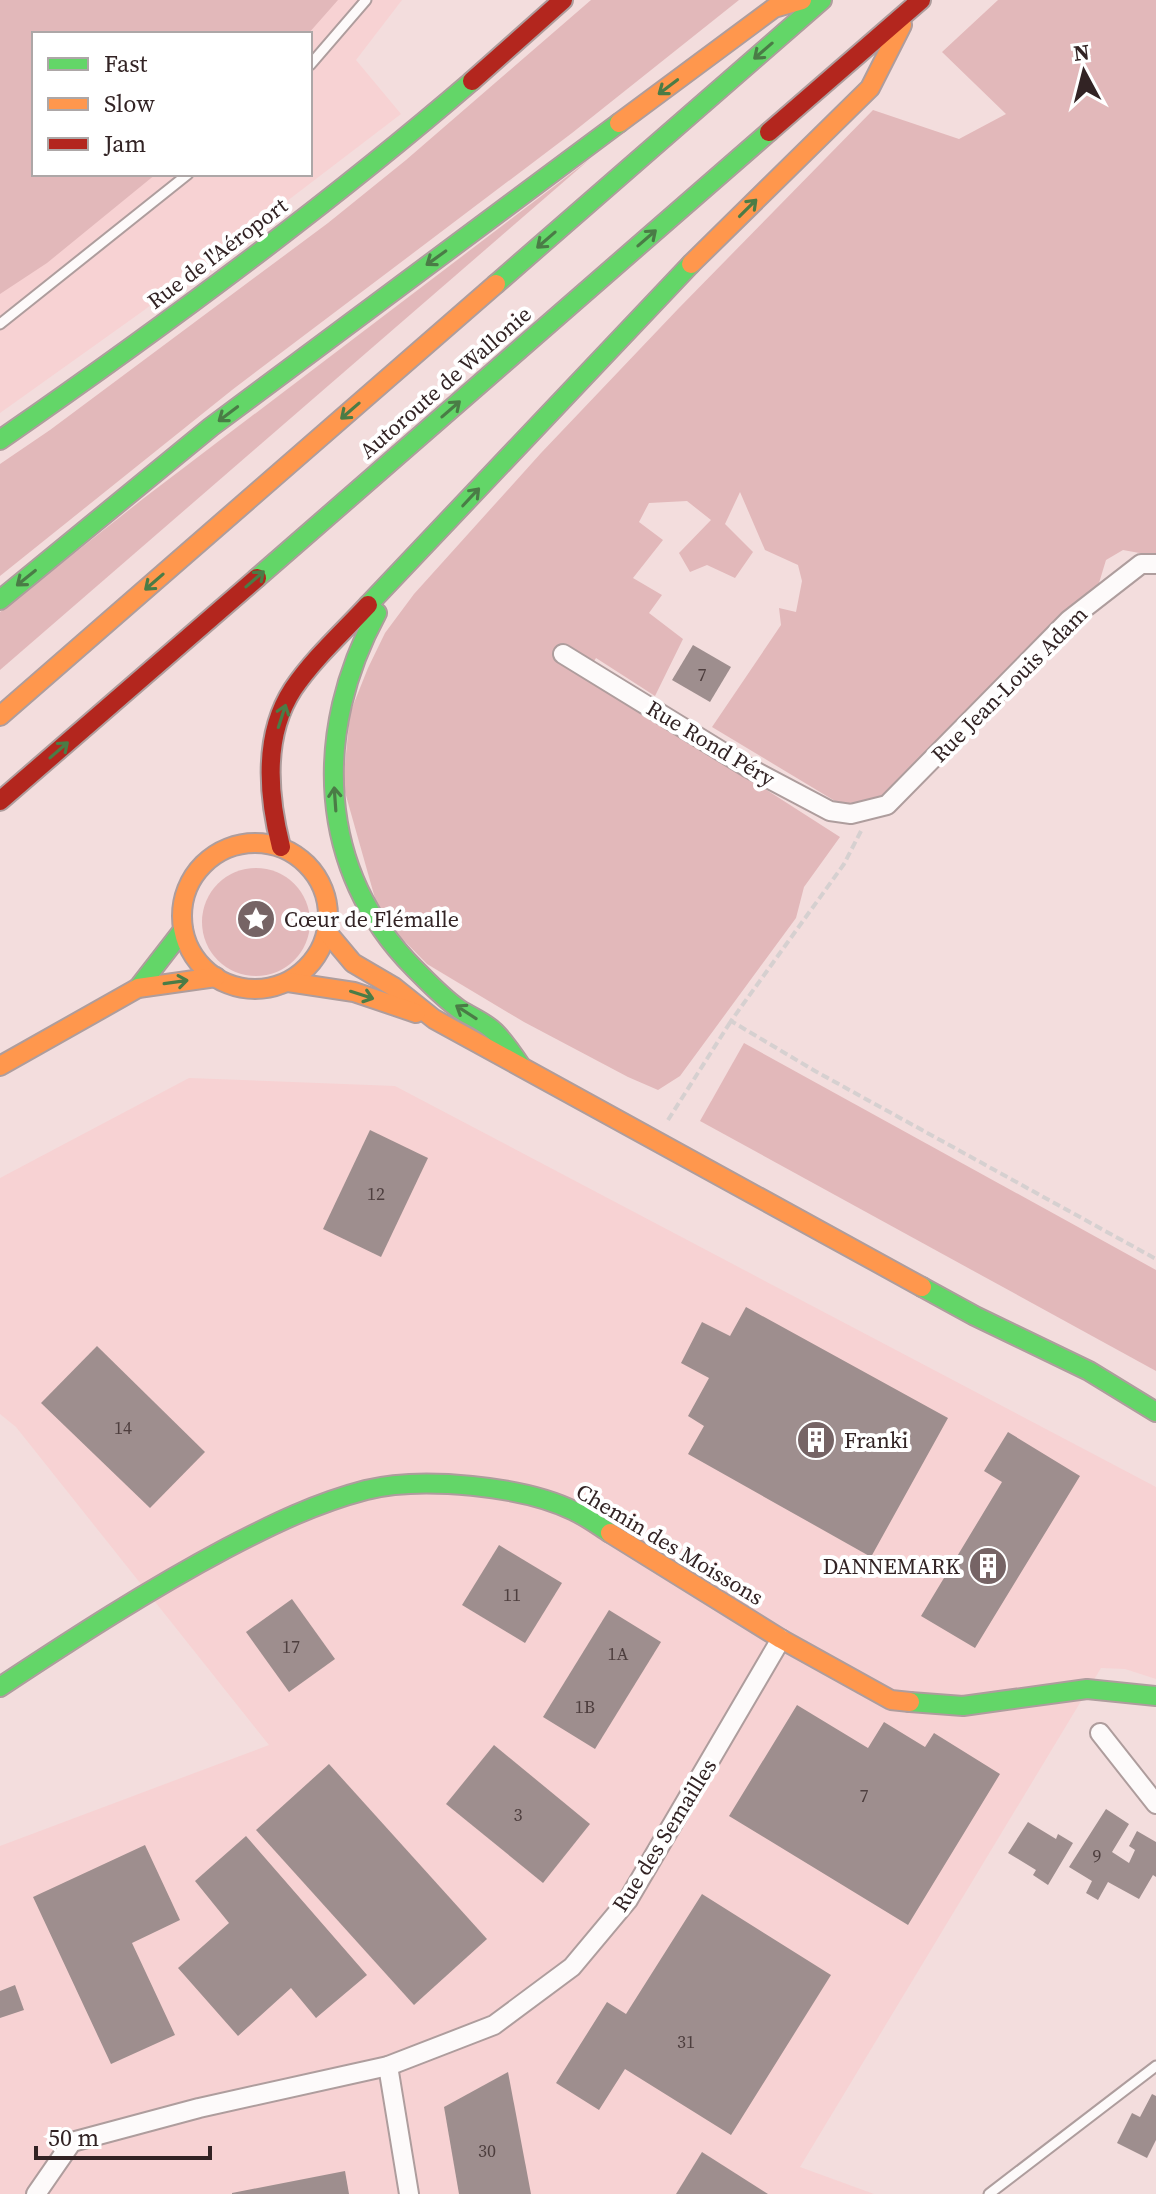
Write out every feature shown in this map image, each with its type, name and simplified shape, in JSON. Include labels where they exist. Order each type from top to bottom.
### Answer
[{"type":"main road","name":"Rue de l'Aéroport","points":[[0,440],[86,381],[281,236],[402,140],[563,0]]},
{"type":"main road","points":[[0,600],[211,427],[430,263],[774,8],[802,0]]},
{"type":"main road","name":"Autoroute de Wallonie","points":[[0,716],[822,0]]},
{"type":"main road","points":[[281,847],[273,816],[271,774],[275,735],[288,697],[311,666],[675,280],[870,88],[916,5]]},
{"type":"main road","name":"Autoroute de Wallonie","points":[[0,801],[916,5]]},
{"type":"main road","points":[[418,554],[380,608],[358,650],[344,688],[336,724],[334,759],[334,804],[344,858],[366,907],[392,945],[456,1007],[494,1031],[521,1066]]},
{"type":"main road","points":[[245,843],[281,847],[304,860],[320,881],[328,906],[327,932],[313,961],[288,982],[267,988],[246,989],[226,983],[193,956],[183,930],[183,903],[188,886],[211,857],[227,848],[245,843]]},
{"type":"main road","points":[[138,988],[183,930]]},
{"type":"main road","points":[[327,932],[353,963],[394,987],[434,1019]]},
{"type":"main road","points":[[0,1066],[138,988],[216,977]]},
{"type":"main road","points":[[288,982],[354,992],[434,1019],[975,1316],[1089,1371],[1156,1412]]},
{"type":"main road","name":"Chemin des Moissons","points":[[0,1687],[93,1625],[184,1571],[296,1512],[369,1489],[442,1483],[512,1491],[573,1510],[781,1639],[891,1700],[963,1706],[1087,1689],[1156,1696]]},
{"type":"street","name":"Rue Jean-Louis Adam","points":[[866,812],[887,805],[1069,620],[1141,564],[1156,564]]},
{"type":"street","name":"Rue Rond Péry","points":[[563,654],[747,767],[830,811],[851,814],[866,812]]},
{"type":"street","name":"Rue des Semailles","points":[[36,2194],[72,2142],[199,2108],[388,2066],[494,2025],[572,1967],[628,1900],[781,1639]]},
{"type":"street","points":[[1100,1733],[1156,1804]]},
{"type":"street","points":[[388,2066],[409,2194]]},
{"type":"lane","points":[[312,63],[366,0]]},
{"type":"lane","points":[[0,324],[185,176]]},
{"type":"lane","points":[[989,2194],[1156,2066]]},
{"type":"path","points":[[655,1139],[731,1021],[844,864],[859,840],[866,812]]},
{"type":"path","points":[[731,1021],[815,1071],[1156,1259]]},
{"type":"shaded area","points":[[0,0],[402,0],[356,60],[401,114],[143,311],[0,413]]},
{"type":"shaded area","points":[[0,0],[338,0],[310,32],[32,32],[32,176],[154,176],[47,263],[0,294]]},
{"type":"shaded area","points":[[591,0],[739,0],[572,133],[232,390],[0,576],[0,464],[328,223]]},
{"type":"shaded area","points":[[998,0],[1156,0],[1156,556],[1123,550],[1106,560],[1099,583],[882,796],[856,805],[835,801],[712,727],[781,625],[779,608],[796,612],[802,581],[798,565],[765,550],[740,492],[725,524],[753,552],[735,578],[707,565],[690,572],[679,553],[711,520],[687,501],[649,503],[639,522],[663,540],[633,578],[662,595],[649,613],[683,639],[655,696],[596,658],[586,674],[840,837],[804,887],[796,918],[680,1076],[658,1090],[524,1022],[427,964],[380,916],[343,785],[350,713],[385,633],[414,594],[541,453],[873,110],[959,139],[1006,114],[942,52]]},
{"type":"shaded area","points":[[590,159],[0,670],[0,612],[144,498]]},
{"type":"shaded area","points":[[256,868],[277,872],[294,884],[306,901],[310,922],[306,943],[294,960],[277,972],[256,976],[235,972],[218,960],[206,943],[202,922],[206,901],[218,884],[235,872]]},
{"type":"shaded area","points":[[744,1043],[1156,1270],[1156,1371],[700,1121]]},
{"type":"shaded area","points":[[189,1078],[395,1086],[1156,1487],[1156,1679],[1125,1669],[1101,1668],[800,2167],[874,2194],[0,2194],[0,1846],[269,1745],[16,1427],[0,1414],[0,1178]]},
{"type":"building","points":[[693,645],[731,667],[710,702],[672,680]]},
{"type":"building","points":[[370,1130],[428,1158],[381,1257],[323,1229]]},
{"type":"building","name":"Franki","points":[[746,1307],[948,1418],[871,1557],[688,1454],[704,1426],[688,1416],[709,1378],[681,1363],[702,1322],[730,1336]]},
{"type":"building","points":[[97,1346],[205,1452],[150,1508],[41,1403]]},
{"type":"building","name":"DANNEMARK","points":[[1008,1432],[1080,1476],[975,1648],[921,1616],[1002,1482],[984,1471]]},
{"type":"building","points":[[499,1545],[562,1583],[525,1643],[462,1605]]},
{"type":"building","points":[[292,1599],[335,1659],[289,1692],[246,1632]]},
{"type":"building","points":[[609,1610],[661,1642],[595,1749],[543,1717]]},
{"type":"building","points":[[797,1705],[868,1748],[884,1722],[925,1747],[934,1733],[1000,1774],[908,1925],[729,1816]]},
{"type":"building","points":[[494,1745],[590,1824],[543,1883],[446,1804]]},
{"type":"building","points":[[329,1764],[487,1939],[414,2005],[256,1830]]},
{"type":"building","points":[[1106,1809],[1129,1824],[1112,1852],[1129,1863],[1135,1850],[1129,1846],[1137,1831],[1156,1842],[1156,1877],[1153,1875],[1139,1899],[1108,1882],[1098,1900],[1086,1893],[1092,1881],[1069,1867]]},
{"type":"building","points":[[1028,1822],[1056,1839],[1058,1834],[1073,1843],[1048,1885],[1033,1875],[1036,1870],[1008,1853]]},
{"type":"building","points":[[246,1836],[367,1975],[316,2018],[291,1988],[238,2036],[178,1968],[229,1923],[195,1881]]},
{"type":"building","points":[[145,1845],[180,1920],[132,1943],[175,2035],[111,2064],[33,1897]]},
{"type":"building","points":[[702,1894],[831,1975],[731,2135],[625,2069],[599,2110],[556,2083],[607,2002],[626,2014]]},
{"type":"building","points":[[15,1985],[24,2010],[0,2018],[0,1991]]},
{"type":"building","points":[[508,2072],[531,2194],[459,2194],[444,2107]]},
{"type":"building","points":[[1152,2094],[1156,2096],[1156,2140],[1147,2158],[1117,2143],[1132,2113],[1140,2117]]},
{"type":"building","points":[[702,2152],[768,2194],[676,2194]]},
{"type":"building","points":[[345,2171],[349,2194],[232,2194],[232,2193]]},
{"type":"traffic: fast","points":[[496,284],[822,0]]},
{"type":"traffic: fast","points":[[0,440],[241,266],[358,176],[472,81]]},
{"type":"traffic: fast","points":[[0,600],[211,427],[619,123]]},
{"type":"traffic: fast","points":[[257,578],[769,132]]},
{"type":"traffic: fast","points":[[368,605],[691,264]]},
{"type":"traffic: fast","points":[[377,613],[356,658],[342,704],[335,751],[335,798],[342,843],[358,887],[382,929],[441,995],[495,1032],[521,1066]]},
{"type":"traffic: fast","points":[[138,988],[183,930]]},
{"type":"traffic: fast","points":[[922,1287],[1089,1371],[1156,1412]]},
{"type":"traffic: fast","points":[[0,1687],[140,1598],[227,1548],[295,1515],[366,1490],[415,1484],[501,1490],[553,1502],[579,1513],[610,1533]]},
{"type":"traffic: fast","points":[[910,1702],[963,1706],[1087,1689],[1156,1696]]},
{"type":"traffic: slow","points":[[619,123],[774,8],[802,0]]},
{"type":"traffic: slow","points":[[691,264],[870,88],[902,25]]},
{"type":"traffic: slow","points":[[0,716],[496,284]]},
{"type":"traffic: slow","points":[[255,843],[283,848],[307,864],[323,888],[328,916],[323,944],[307,968],[283,984],[255,989],[227,984],[203,968],[187,944],[182,916],[187,888],[203,864],[227,848],[255,843]]},
{"type":"traffic: slow","points":[[327,932],[353,963],[394,987],[434,1019],[922,1287]]},
{"type":"traffic: slow","points":[[0,1066],[138,988],[216,977]]},
{"type":"traffic: slow","points":[[288,982],[354,992],[416,1013]]},
{"type":"traffic: slow","points":[[610,1533],[781,1639],[891,1700],[910,1702]]},
{"type":"traffic: jam","points":[[472,81],[563,0]]},
{"type":"traffic: jam","points":[[769,132],[921,0]]},
{"type":"traffic: jam","points":[[0,801],[257,578]]},
{"type":"traffic: jam","points":[[281,847],[273,807],[271,766],[283,707],[310,667],[368,605]]},
{"type":"place","name":"Cœur de Flémalle","points":[[256,919]]},
{"type":"place","name":"Franki","points":[[816,1440]]},
{"type":"place","name":"DANNEMARK","points":[[988,1566]]}]
